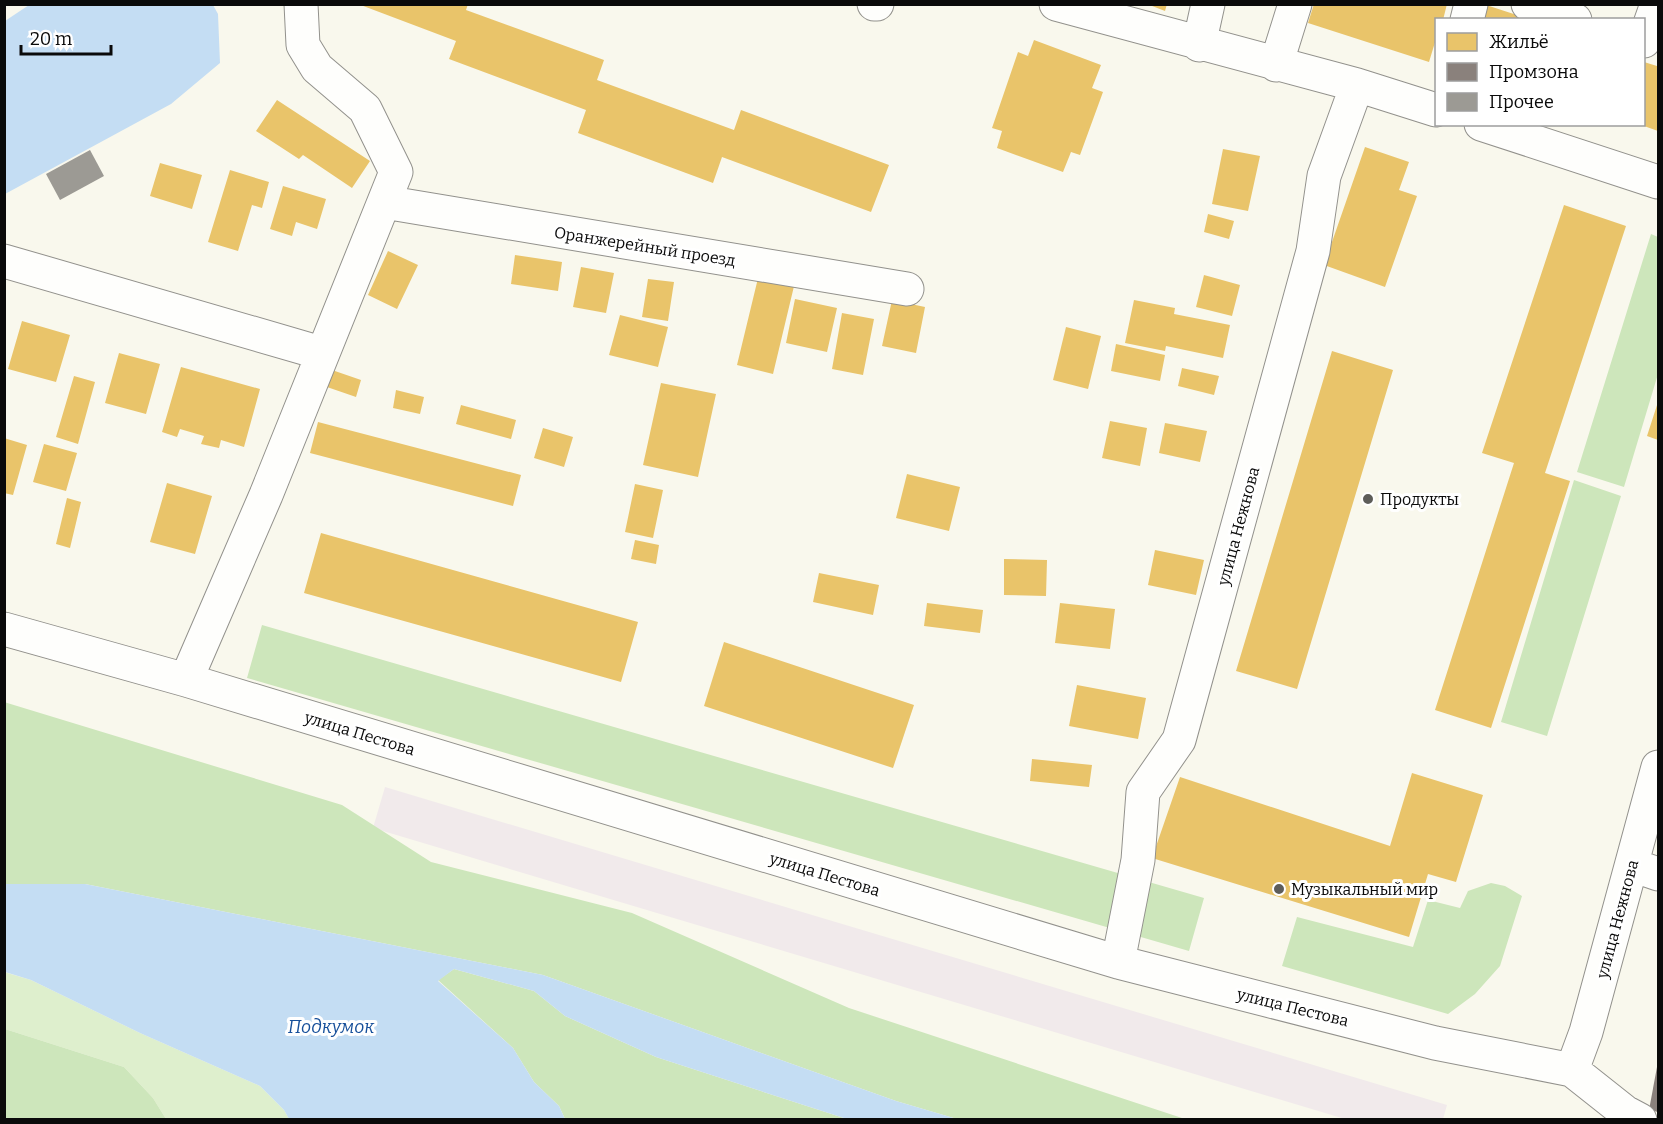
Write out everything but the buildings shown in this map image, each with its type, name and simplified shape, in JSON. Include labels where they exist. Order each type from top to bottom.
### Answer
[{"type":"street","points":[[186,680],[266,495],[321,352],[396,172],[365,110],[317,68],[303,45],[301,4]]},
{"type":"street","points":[[1056,4],[1199,45],[1357,85],[1435,109]]},
{"type":"street","points":[[1199,45],[1208,4]]},
{"type":"street","points":[[1276,64],[1295,4]]},
{"type":"street","points":[[1528,4],[1569,18]]},
{"type":"street","points":[[1645,38],[1657,4]]},
{"type":"street","name":"улица Нежнова","points":[[1118,962],[1138,860],[1143,792],[1179,740],[1313,251],[1324,176],[1357,85]]},
{"type":"street","points":[[1487,126],[1659,182]]},
{"type":"street","name":"Оранжерейный проезд","points":[[384,202],[907,289]]},
{"type":"street","points":[[4,261],[321,352]]},
{"type":"street","name":"улица Пестова","points":[[4,629],[186,680],[1118,962],[1435,1043],[1572,1070],[1625,1112],[1640,1119]]},
{"type":"street","name":"улица Нежнова","points":[[1572,1070],[1645,869],[1659,766]]},
{"type":"shaded area","points":[[385,787],[1447,1105],[1443,1119],[1345,1119],[373,828]]},
{"type":"green space","points":[[1651,234],[1658,237],[1658,374],[1624,487],[1577,472]]},
{"type":"green space","points":[[1574,480],[1621,496],[1547,736],[1501,722]]},
{"type":"green space","points":[[262,625],[1204,898],[1189,951],[247,678]]},
{"type":"green space","points":[[4,702],[342,805],[431,862],[632,913],[849,1008],[1185,1119],[957,1119],[896,1101],[543,975],[85,884],[5,884]]},
{"type":"green space","points":[[1491,883],[1505,886],[1522,896],[1500,966],[1475,994],[1448,1014],[1282,966],[1297,917],[1413,947],[1428,900],[1460,908],[1468,891]]},
{"type":"green space","points":[[454,969],[534,991],[565,1016],[656,1057],[847,1119],[565,1119],[559,1106],[534,1082],[513,1048],[438,980]]},
{"type":"green space","points":[[4,972],[31,980],[140,1033],[260,1086],[284,1110],[289,1119],[166,1119],[153,1098],[124,1067],[5,1029]]},
{"type":"green space","points":[[5,1029],[124,1067],[153,1098],[166,1119],[5,1119]]},
{"type":"water","points":[[29,5],[213,5],[218,14],[220,63],[171,104],[5,194],[5,21]]},
{"type":"water","name":"Подкумок","points":[[4,884],[85,884],[543,975],[896,1101],[957,1119],[847,1119],[656,1057],[565,1016],[534,991],[454,969],[438,981],[513,1048],[534,1082],[559,1106],[565,1119],[289,1119],[284,1110],[260,1086],[140,1033],[31,980],[5,972]]},
{"type":"place","name":"Продукты","points":[[1368,499]]},
{"type":"place","name":"Музыкальный мир","points":[[1279,889]]}]
